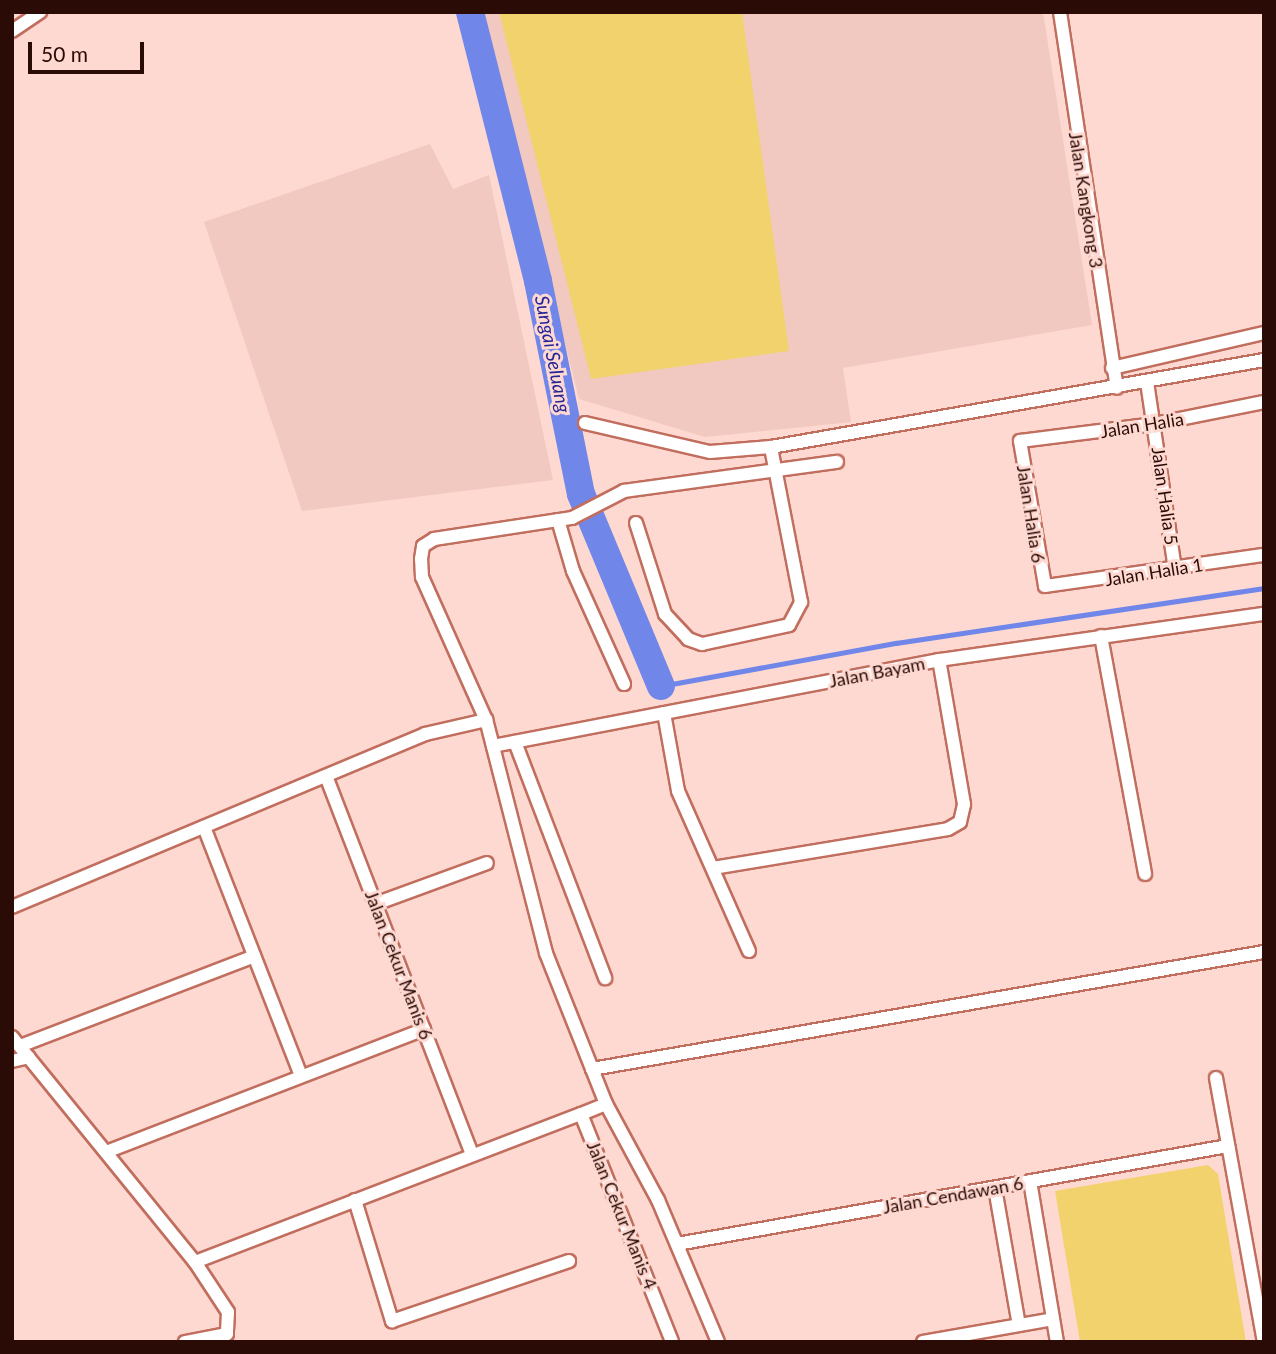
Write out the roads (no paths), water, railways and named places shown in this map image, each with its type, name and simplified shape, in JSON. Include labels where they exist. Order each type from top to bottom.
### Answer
[{"type":"street","points":[[12,31],[40,12]]},
{"type":"street","name":"Jalan Kangkong 3","points":[[1060,12],[1117,388]]},
{"type":"street","points":[[1112,368],[1264,333]]},
{"type":"street","points":[[585,423],[710,452],[771,447],[1264,360]]},
{"type":"street","name":"Jalan Halia 5","points":[[1147,382],[1175,569]]},
{"type":"street","name":"Jalan Halia","points":[[1020,441],[1155,425],[1264,402]]},
{"type":"street","name":"Jalan Halia 6","points":[[1020,441],[1045,586]]},
{"type":"street","points":[[636,523],[665,614],[688,639],[702,644],[779,629],[798,614],[801,601],[771,447]]},
{"type":"street","points":[[718,1342],[677,1244],[606,1104],[546,953],[486,720],[422,577],[423,546],[451,534],[572,518],[624,491],[837,461]]},
{"type":"street","points":[[558,520],[573,571],[624,684]]},
{"type":"street","name":"Jalan Halia 1","points":[[1045,586],[1264,555]]},
{"type":"street","name":"Jalan Bayam","points":[[493,746],[939,660],[1264,614]]},
{"type":"street","points":[[1101,636],[1145,874]]},
{"type":"street","points":[[713,869],[948,829],[960,821],[964,804],[939,660]]},
{"type":"street","points":[[664,713],[678,791],[749,951]]},
{"type":"street","points":[[12,907],[425,734],[486,720]]},
{"type":"street","points":[[515,742],[605,978]]},
{"type":"street","name":"Jalan Cekur Manis 6","points":[[326,776],[472,1155]]},
{"type":"street","points":[[204,827],[301,1076]]},
{"type":"street","points":[[375,904],[487,863]]},
{"type":"street","points":[[592,1069],[1264,952]]},
{"type":"street","points":[[186,1342],[227,1334],[230,1322],[195,1262],[16,1041],[254,956]]},
{"type":"street","points":[[106,1152],[424,1029]]},
{"type":"street","points":[[12,1061],[29,1057]]},
{"type":"street","points":[[1216,1078],[1228,1146],[1257,1270],[1264,1342]]},
{"type":"street","points":[[195,1262],[606,1104]]},
{"type":"street","name":"Jalan Cekur Manis 4","points":[[581,1114],[672,1342]]},
{"type":"street","name":"Jalan Cendawan 6","points":[[677,1244],[1228,1146]]},
{"type":"street","points":[[1030,1181],[1057,1342]]},
{"type":"street","points":[[995,1188],[1019,1325]]},
{"type":"street","points":[[355,1200],[392,1321],[569,1261]]},
{"type":"street","points":[[923,1342],[1054,1319]]},
{"type":"waterway","name":"Sungai Seluang","points":[[470,12],[538,281],[581,494],[661,686]]},
{"type":"waterway","points":[[661,686],[896,643],[1264,588]]}]
